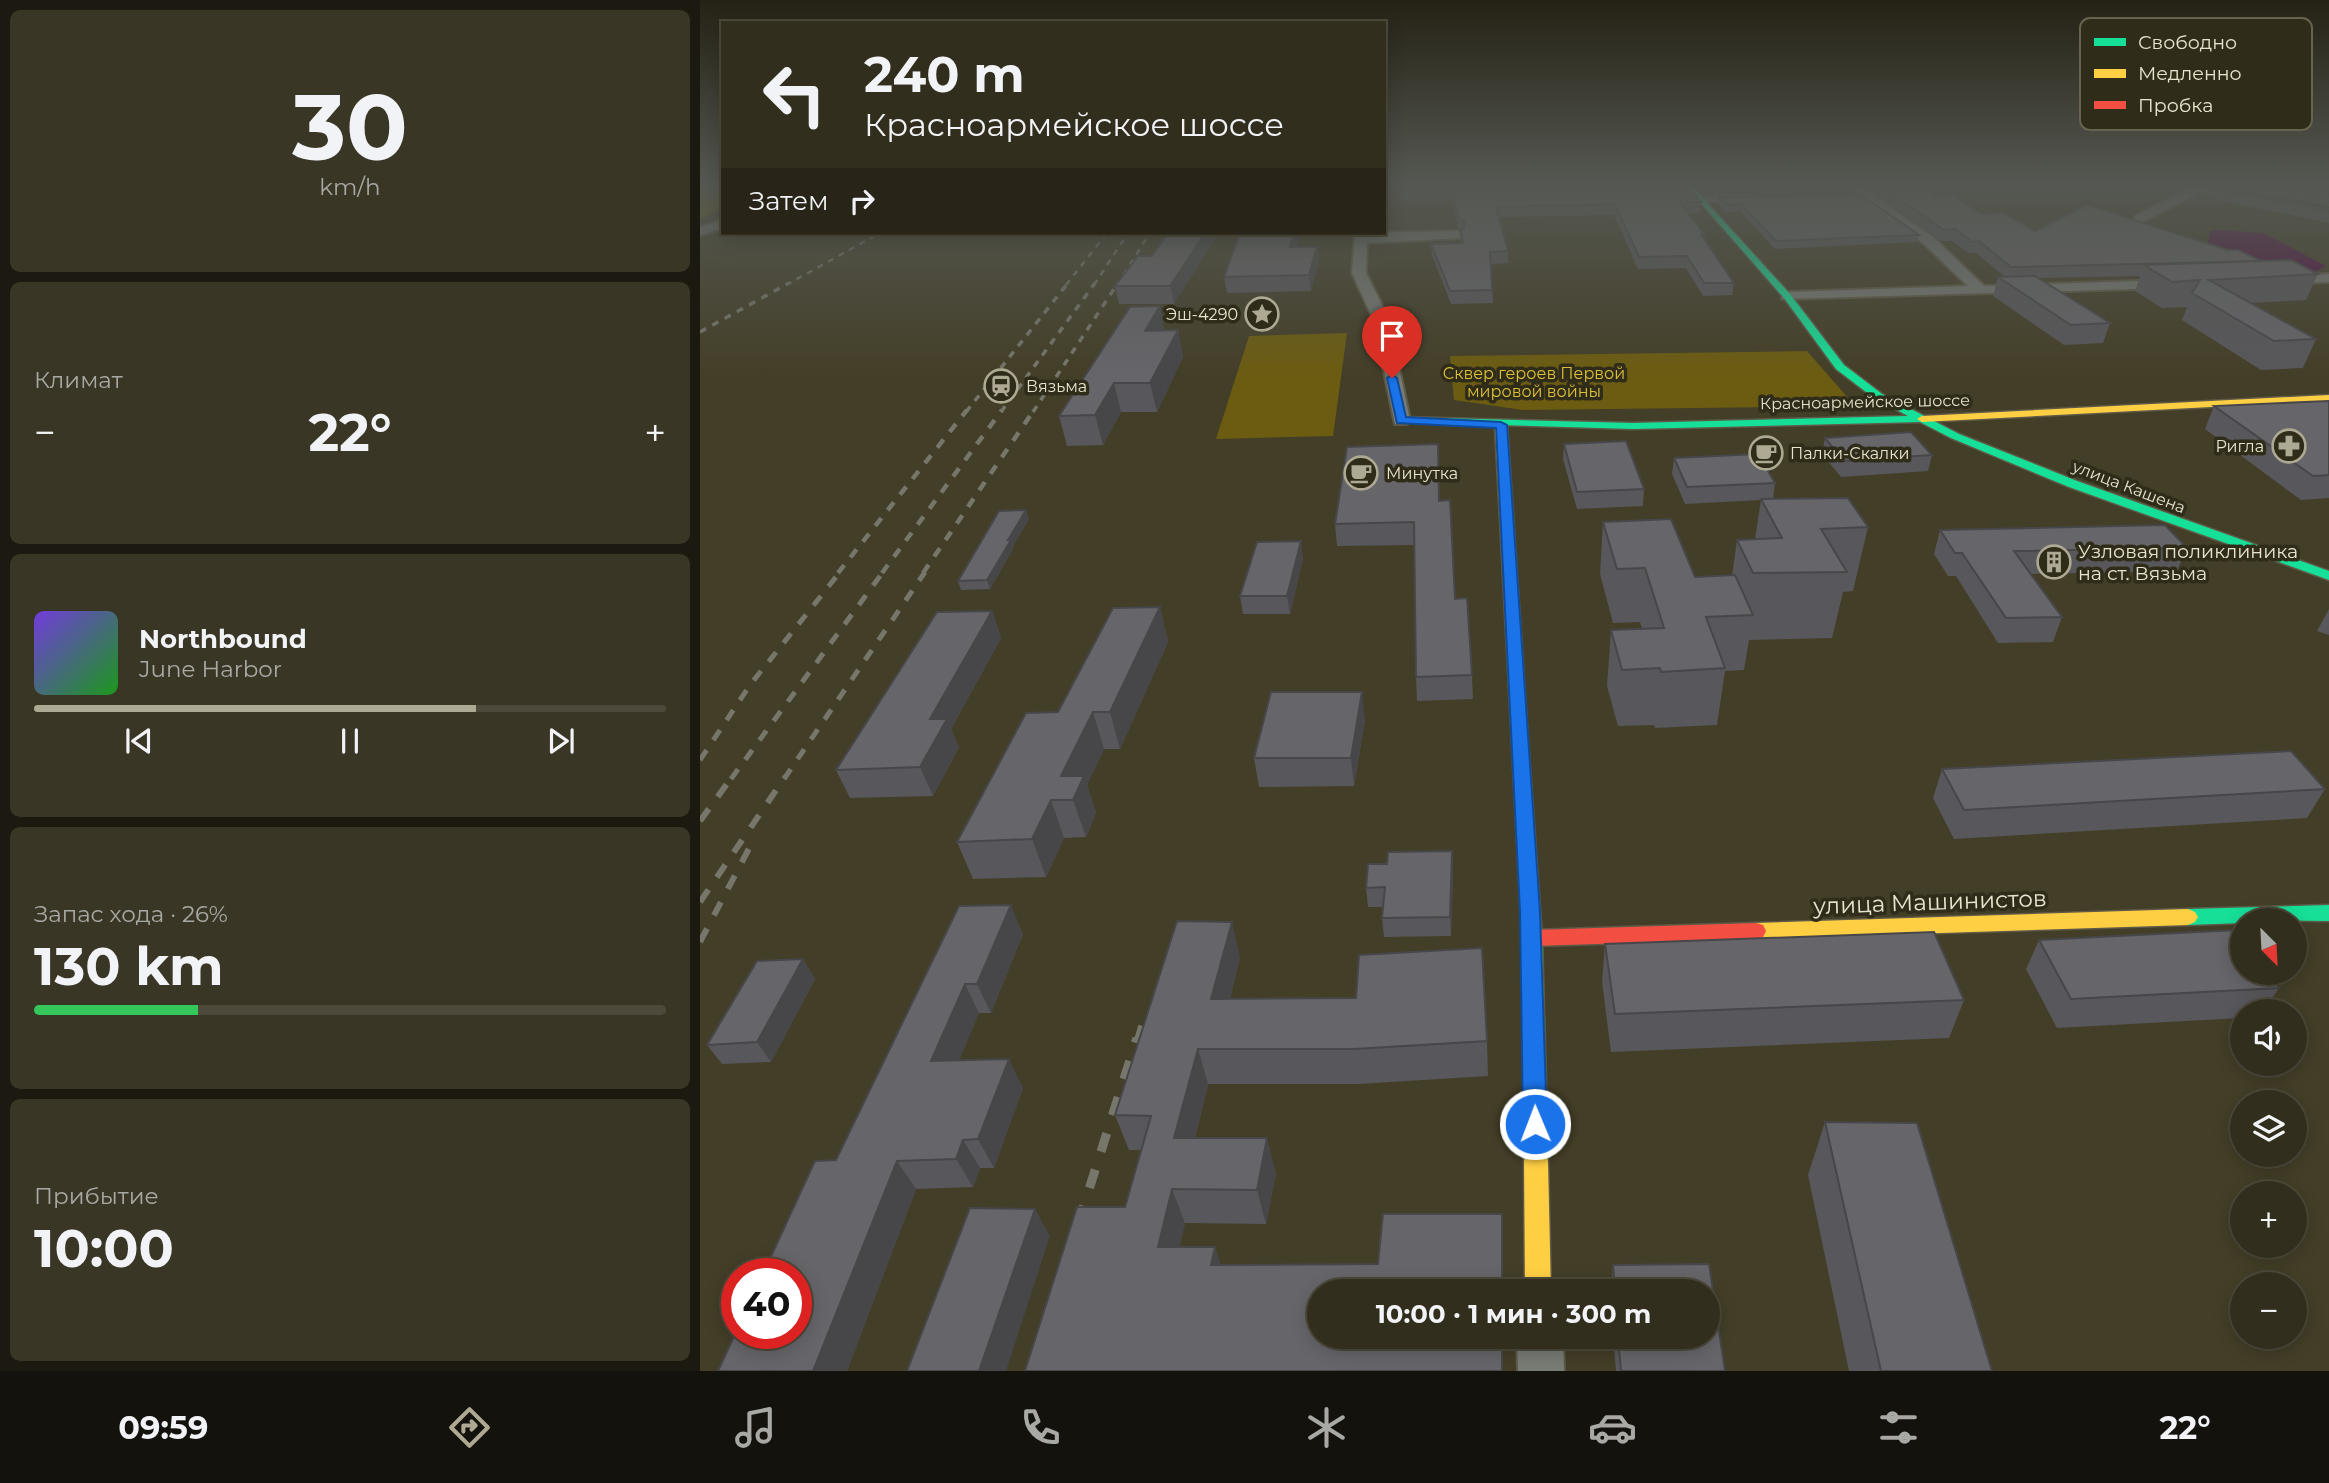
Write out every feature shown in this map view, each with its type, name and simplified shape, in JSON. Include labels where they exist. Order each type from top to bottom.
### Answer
[{"type":"street","points":[[1360,248],[1359,273],[1381,318],[1401,420]]},
{"type":"street","name":"улица Кашена","points":[[1744,248],[1787,296],[1840,367],[1878,396],[1921,420],[2073,484],[2226,542],[2329,576]]},
{"type":"street","points":[[1936,248],[1981,291]]},
{"type":"street","points":[[2260,281],[2329,278]]},
{"type":"street","points":[[1787,296],[2190,284]]},
{"type":"street","name":"Красноармейское шоссе","points":[[1401,420],[1501,425],[1921,420],[2329,398]]},
{"type":"street","points":[[1501,425],[1532,937],[1538,1279]]},
{"type":"street","name":"улица Машинистов","points":[[1532,937],[2329,913]]},
{"type":"street","points":[[1540,1349],[1541,1371]]},
{"type":"green space","points":[[1347,333],[1333,436],[1216,439],[1249,336]]},
{"type":"green space","name":"Сквер героев Первой мировой войны","points":[[1807,351],[1855,406],[1523,410],[1454,400],[1450,356]]},
{"type":"shaded area","points":[[2224,248],[2292,248],[2326,266],[2311,272],[2297,273],[2266,266]]},
{"type":"building","points":[[1158,248],[1195,248],[1170,286],[1115,286],[1138,256],[1152,256]]},
{"type":"building","points":[[1235,248],[1317,248],[1309,275],[1224,277]]},
{"type":"building","points":[[1433,248],[1507,248],[1508,251],[1490,252],[1492,290],[1450,291]]},
{"type":"building","points":[[1635,248],[1710,248],[1734,283],[1704,283],[1687,256],[1639,257]]},
{"type":"building","points":[[1988,248],[2222,248],[2238,250],[2261,261],[2011,267]]},
{"type":"building","points":[[2291,260],[2318,274],[2209,280],[2316,339],[2274,341],[2192,293],[2200,280],[2172,282],[2144,265]]},
{"type":"building","points":[[2035,276],[2110,323],[2071,325],[1998,277]]},
{"type":"building","points":[[1160,306],[1145,331],[1178,330],[1150,383],[1114,383],[1095,415],[1059,416],[1130,307]]},
{"type":"building","points":[[2329,401],[2329,475],[2313,476],[2214,406]]},
{"type":"building","points":[[1911,432],[1932,455],[1844,461],[1825,438]]},
{"type":"building","points":[[1626,441],[1644,489],[1577,492],[1564,444]]},
{"type":"building","points":[[1438,444],[1439,501],[1450,500],[1455,599],[1467,598],[1472,675],[1416,677],[1414,522],[1335,524],[1347,447]]},
{"type":"building","points":[[1758,454],[1775,483],[1687,487],[1674,458]]},
{"type":"building","points":[[1848,498],[1868,527],[1821,529],[1847,572],[1753,573],[1737,540],[1782,538],[1761,499]]},
{"type":"building","points":[[1026,510],[987,580],[958,581],[999,511]]},
{"type":"building","points":[[1671,519],[1695,577],[1735,575],[1753,615],[1706,617],[1725,668],[1661,672],[1660,668],[1622,670],[1611,630],[1664,628],[1645,568],[1617,569],[1603,522]]},
{"type":"building","points":[[2165,525],[2187,548],[2014,551],[2062,617],[2006,618],[1962,553],[1955,553],[1940,530]]},
{"type":"building","points":[[1301,541],[1287,596],[1240,596],[1257,542]]},
{"type":"building","points":[[1160,607],[1110,712],[1093,712],[1061,776],[1084,776],[1073,800],[1051,800],[1032,839],[957,842],[1026,713],[1058,712],[1113,608]]},
{"type":"building","points":[[992,611],[930,719],[947,719],[920,767],[836,770],[937,612]]},
{"type":"building","points":[[1271,692],[1362,692],[1351,758],[1254,758]]},
{"type":"building","points":[[2291,751],[2325,789],[1964,810],[1942,769]]},
{"type":"building","points":[[1452,851],[1450,917],[1382,918],[1385,887],[1366,888],[1368,864],[1387,864],[1388,852]]},
{"type":"building","points":[[1011,905],[977,984],[965,984],[931,1061],[1009,1059],[978,1139],[963,1140],[956,1159],[897,1161],[813,1371],[718,1371],[728,1349],[812,1349],[812,1258],[770,1258],[815,1161],[836,1160],[959,906]]},
{"type":"building","points":[[1177,921],[1232,922],[1211,999],[1356,998],[1359,955],[1482,948],[1487,1041],[1354,1049],[1198,1049],[1174,1138],[1267,1138],[1257,1190],[1172,1189],[1158,1247],[1215,1247],[1211,1265],[1378,1264],[1383,1214],[1502,1214],[1502,1279],[1307,1279],[1307,1349],[1502,1349],[1502,1371],[1025,1371],[1077,1207],[1125,1207],[1151,1116],[1115,1115]]},
{"type":"building","points":[[2230,930],[2230,985],[2277,985],[2279,988],[2071,999],[2039,940]]},
{"type":"building","points":[[1934,932],[1964,1000],[1615,1014],[1605,944]]},
{"type":"building","points":[[803,959],[757,1042],[707,1045],[757,961]]},
{"type":"building","points":[[1825,1122],[1917,1123],[1992,1371],[1881,1371]]},
{"type":"building","points":[[970,1208],[1035,1209],[979,1371],[907,1371]]},
{"type":"building","points":[[1709,1264],[1711,1279],[1614,1279],[1613,1265]]},
{"type":"building","points":[[1720,1338],[1725,1371],[1621,1371],[1619,1349],[1720,1349]]},
{"type":"railway","points":[[786,285],[853,248]]},
{"type":"railway","points":[[1066,285],[1095,248]]},
{"type":"railway","points":[[1094,285],[1118,248]]},
{"type":"railway","points":[[1117,285],[1140,248]]},
{"type":"railway","points":[[700,332],[789,283]]},
{"type":"railway","points":[[966,412],[1068,283]]},
{"type":"railway","points":[[1001,412],[1095,283]]},
{"type":"railway","points":[[1033,412],[1118,283]]},
{"type":"railway","points":[[838,573],[967,410]]},
{"type":"railway","points":[[882,573],[1002,410]]},
{"type":"railway","points":[[923,573],[1034,410]]},
{"type":"railway","points":[[700,760],[750,685],[840,572]]},
{"type":"railway","points":[[731,779],[883,572]]},
{"type":"railway","points":[[784,779],[925,572]]},
{"type":"railway","points":[[700,821],[732,777]]},
{"type":"railway","points":[[700,902],[785,777]]},
{"type":"railway","points":[[700,942],[755,837]]},
{"type":"railway","points":[[1137,1040],[1144,1017]]},
{"type":"railway","points":[[1078,1224],[1137,1038]]},
{"type":"traffic: fast","points":[[1744,248],[1787,296],[1840,367],[1878,396],[1955,436],[2073,484],[2329,576]]},
{"type":"traffic: fast","points":[[1401,420],[1633,426],[1922,419]]},
{"type":"traffic: fast","points":[[1519,726],[1532,938],[1536,1161]]},
{"type":"traffic: fast","points":[[2188,917],[2329,913]]},
{"type":"traffic: slow","points":[[1922,419],[2329,398]]},
{"type":"traffic: slow","points":[[1501,425],[1519,726]]},
{"type":"traffic: slow","points":[[1756,931],[2188,917]]},
{"type":"traffic: slow","points":[[1536,1161],[1538,1279]]},
{"type":"traffic: jam","points":[[1532,938],[1756,931]]},
{"type":"place","name":"Эш-4290","points":[[1262,314]]},
{"type":"place","name":"Вязьма","points":[[1001,386]]},
{"type":"place","name":"Ригла","points":[[2289,446]]},
{"type":"place","name":"Палки-Скалки","points":[[1766,453]]},
{"type":"place","name":"Минутка","points":[[1361,473]]},
{"type":"place","name":"Узловая поликлиника на ст. Вязьма","points":[[2054,562]]},
{"type":"route","points":[[1392,378],[1401,420],[1501,425],[1533,961],[1535,1124]]}]
